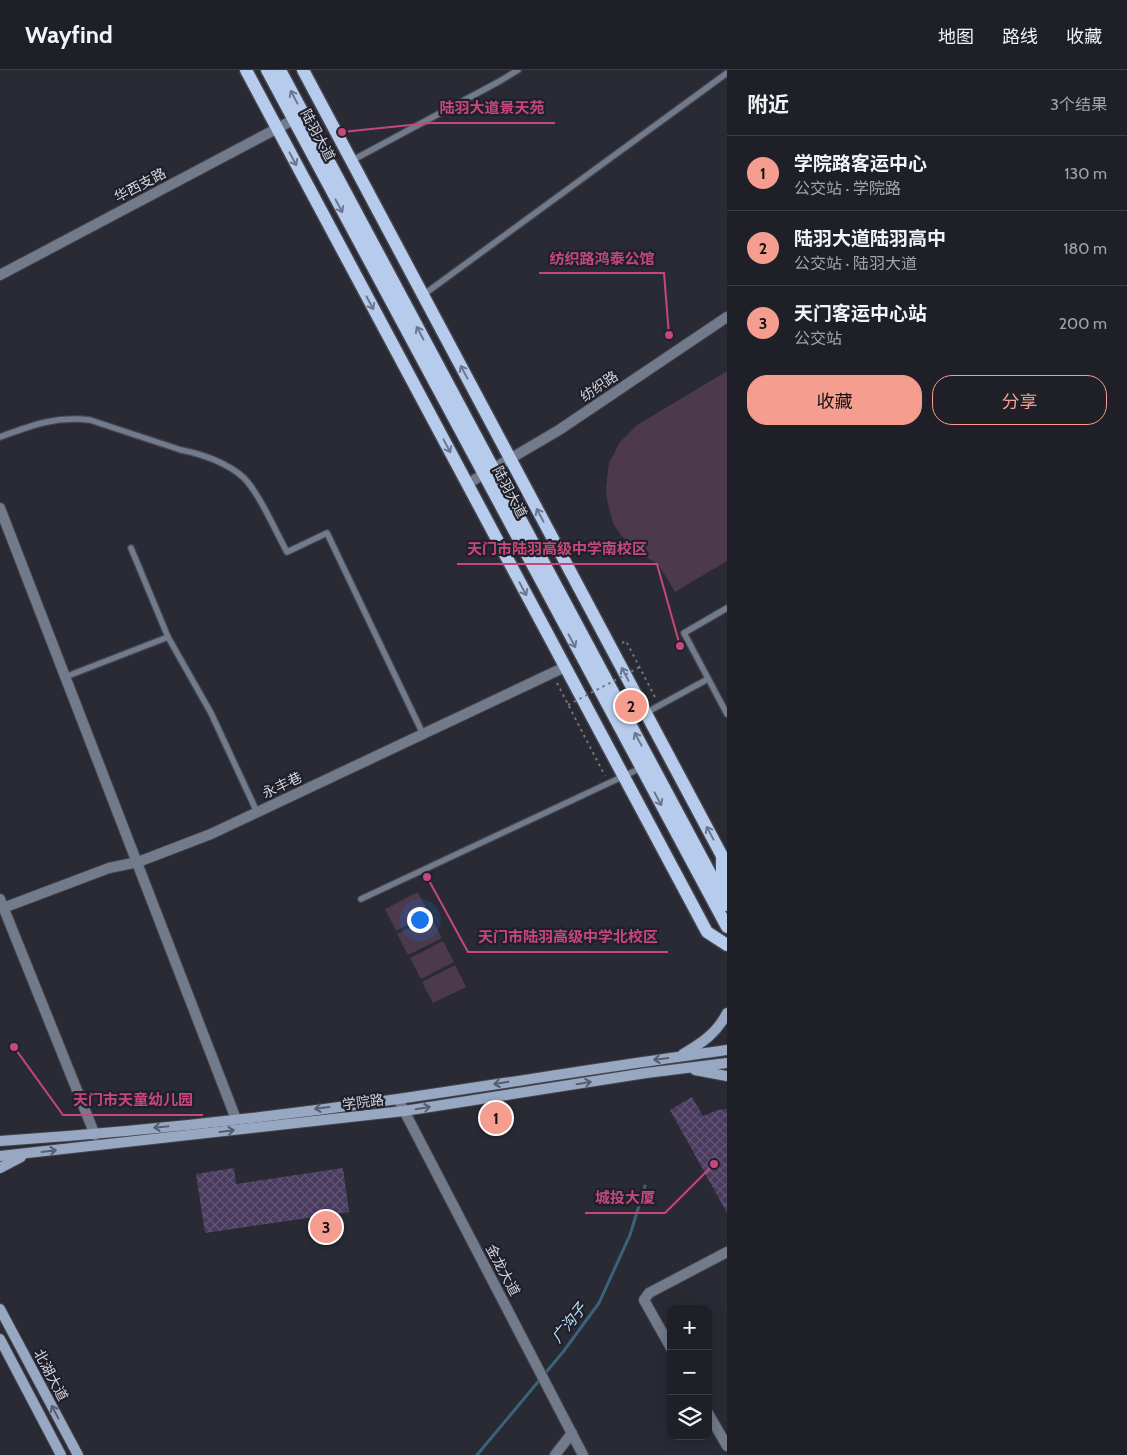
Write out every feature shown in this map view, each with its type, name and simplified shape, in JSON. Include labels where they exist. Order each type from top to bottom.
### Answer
[{"type":"main road","points":[[246,70],[707,932],[727,945]]},
{"type":"main road","name":"陆羽大道","points":[[267,70],[725,901]]},
{"type":"main road","name":"陆羽大道","points":[[280,70],[641,768],[727,927]]},
{"type":"main road","points":[[303,70],[724,860],[725,901]]},
{"type":"main road","points":[[680,1057],[701,1043],[720,1026],[727,1013]]},
{"type":"main road","name":"学院路","points":[[0,1142],[95,1135],[398,1099],[618,1064],[727,1050]]},
{"type":"main road","name":"学院路","points":[[0,1156],[404,1111],[727,1062]]},
{"type":"main road","points":[[681,1068],[727,1076]]},
{"type":"main road","points":[[0,1137],[22,1140]]},
{"type":"main road","points":[[0,1168],[26,1154]]},
{"type":"main road","name":"北湖大道","points":[[0,1309],[78,1455]]},
{"type":"main road","name":"北湖大道","points":[[0,1338],[61,1455]]},
{"type":"street","name":"华西支路","points":[[0,274],[293,120]]},
{"type":"street","name":"纺织路","points":[[467,484],[559,430],[727,317]]},
{"type":"street","points":[[0,508],[236,1119]]},
{"type":"street","name":"永丰巷","points":[[2,904],[110,868],[138,862],[211,834],[565,667]]},
{"type":"street","points":[[2,904],[95,1135]]},
{"type":"street","name":"金龙大道","points":[[398,1099],[581,1450]]},
{"type":"street","points":[[667,1341],[644,1300],[649,1294],[727,1252]]},
{"type":"street","points":[[712,1420],[727,1446]]},
{"type":"street","points":[[555,1455],[572,1433]]},
{"type":"street","points":[[572,1455],[581,1450]]},
{"type":"lane","points":[[351,161],[518,70]]},
{"type":"lane","points":[[423,295],[727,73]]},
{"type":"lane","points":[[0,437],[50,420],[90,420],[181,450],[196,453],[235,470],[254,492],[287,552],[327,533],[423,734]]},
{"type":"lane","points":[[131,548],[168,637],[211,713],[257,812]]},
{"type":"lane","points":[[727,608],[684,633],[727,714]]},
{"type":"lane","points":[[65,677],[168,637]]},
{"type":"lane","points":[[628,722],[708,679]]},
{"type":"lane","points":[[360,899],[641,768]]},
{"type":"path","points":[[626,641],[652,690]]},
{"type":"path","points":[[568,705],[640,667]]},
{"type":"path","points":[[552,674],[608,783]]},
{"type":"shaded area","points":[[727,371],[727,561],[675,592],[658,564],[637,552],[620,534],[613,523],[606,488],[609,463],[620,442],[637,425]]},
{"type":"shaded area","points":[[418,892],[429,914],[396,931],[385,909]]},
{"type":"shaded area","points":[[431,917],[442,938],[408,955],[397,934]]},
{"type":"shaded area","points":[[443,941],[454,962],[421,979],[410,958]]},
{"type":"shaded area","points":[[455,965],[466,987],[433,1003],[422,982]]},
{"type":"building","points":[[692,1097],[703,1116],[718,1110],[727,1109],[727,1213],[670,1110]]},
{"type":"building","points":[[234,1168],[236,1184],[343,1168],[349,1212],[205,1233],[196,1174]]},
{"type":"waterway","name":"广沟子","points":[[477,1455],[563,1352],[599,1303],[630,1235],[645,1186]]},
{"type":"place","name":"陆羽大道景天苑","points":[[342,132]]},
{"type":"place","name":"纺织路鸿泰公馆","points":[[669,335]]},
{"type":"place","name":"天门市陆羽高级中学南校区","points":[[680,646]]},
{"type":"place","name":"陆羽大道陆羽高中","points":[[631,706]]},
{"type":"place","name":"天门市陆羽高级中学北校区","points":[[427,877]]},
{"type":"place","name":"天门市天童幼儿园","points":[[14,1047]]},
{"type":"place","name":"学院路客运中心","points":[[496,1118]]},
{"type":"place","name":"城投大厦","points":[[714,1164]]},
{"type":"place","name":"天门客运中心站","points":[[326,1227]]}]
